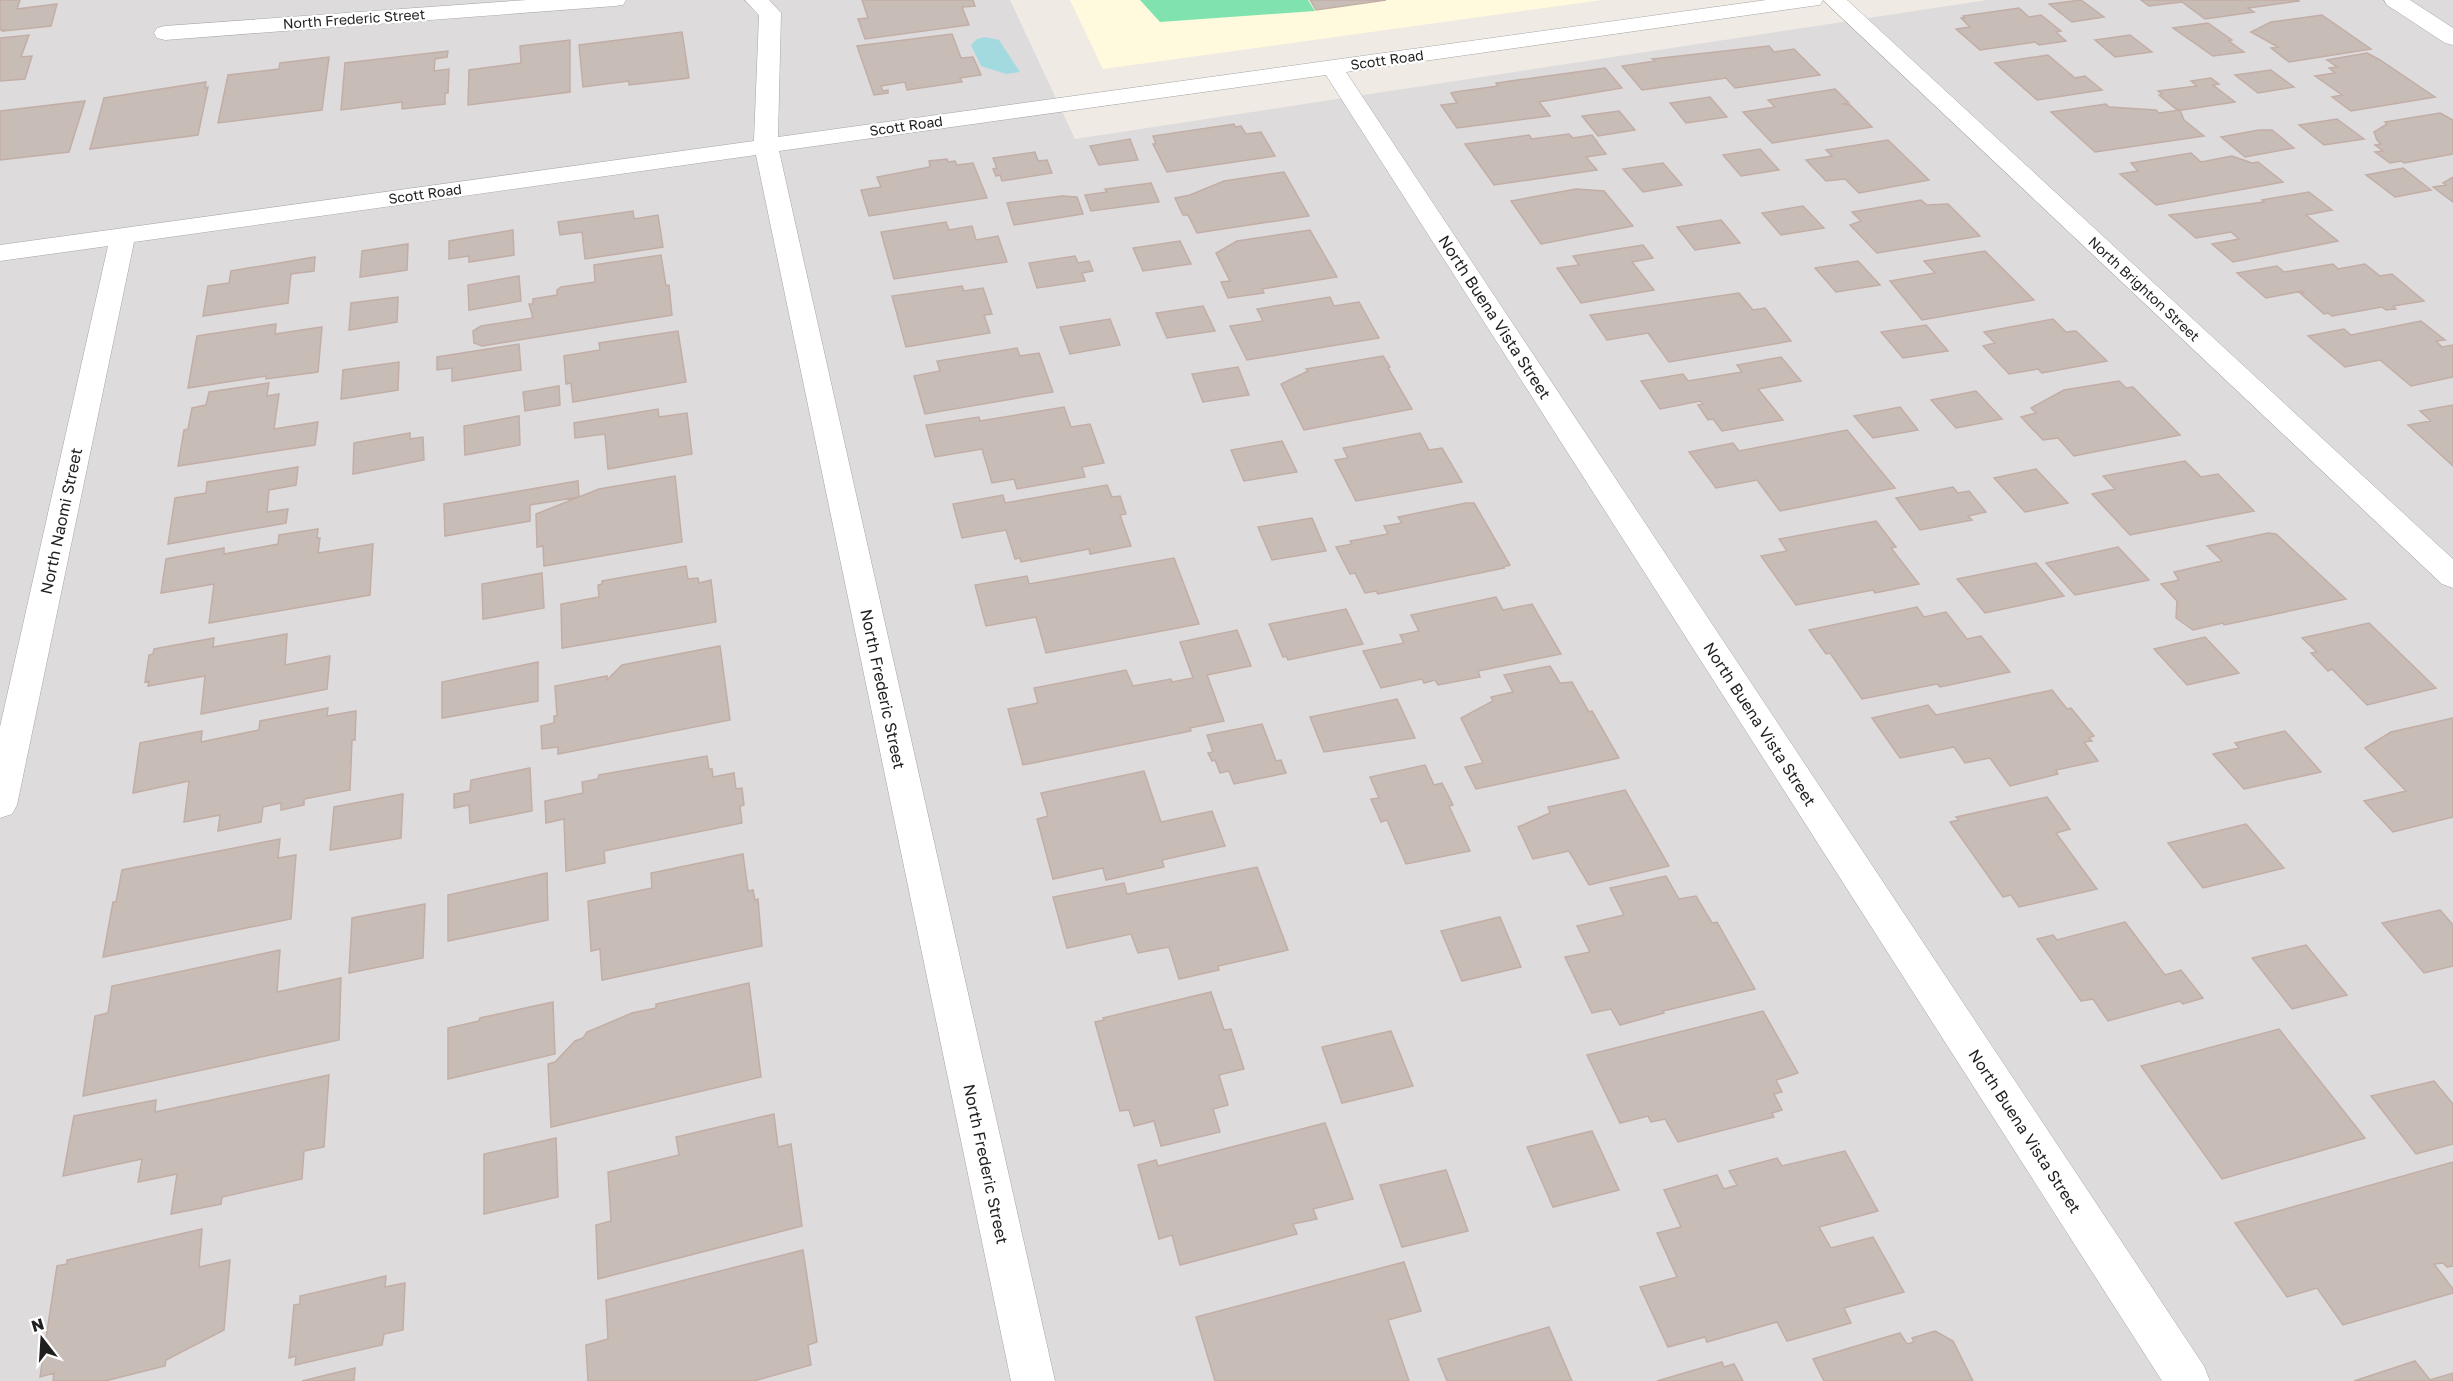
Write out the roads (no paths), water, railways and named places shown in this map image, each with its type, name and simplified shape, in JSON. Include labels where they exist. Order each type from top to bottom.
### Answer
[{"type":"street","name":"North Frederic Street","points":[[165,33],[615,0]]},
{"type":"street","name":"North Frederic Street","points":[[756,0],[770,13],[766,146],[1033,1381]]},
{"type":"street","name":"Scott Road","points":[[0,253],[1812,0]]},
{"type":"street","name":"North Brighton Street","points":[[1834,0],[2453,577]]},
{"type":"street","points":[[2395,0],[2453,38]]},
{"type":"street","name":"North Buena Vista Street","points":[[1332,67],[2188,1381]]},
{"type":"street","name":"North Naomi Street","points":[[0,805],[123,236]]},
{"type":"water","points":[[985,37],[999,40],[1020,72],[1006,74],[981,66],[971,45],[977,39]]}]
